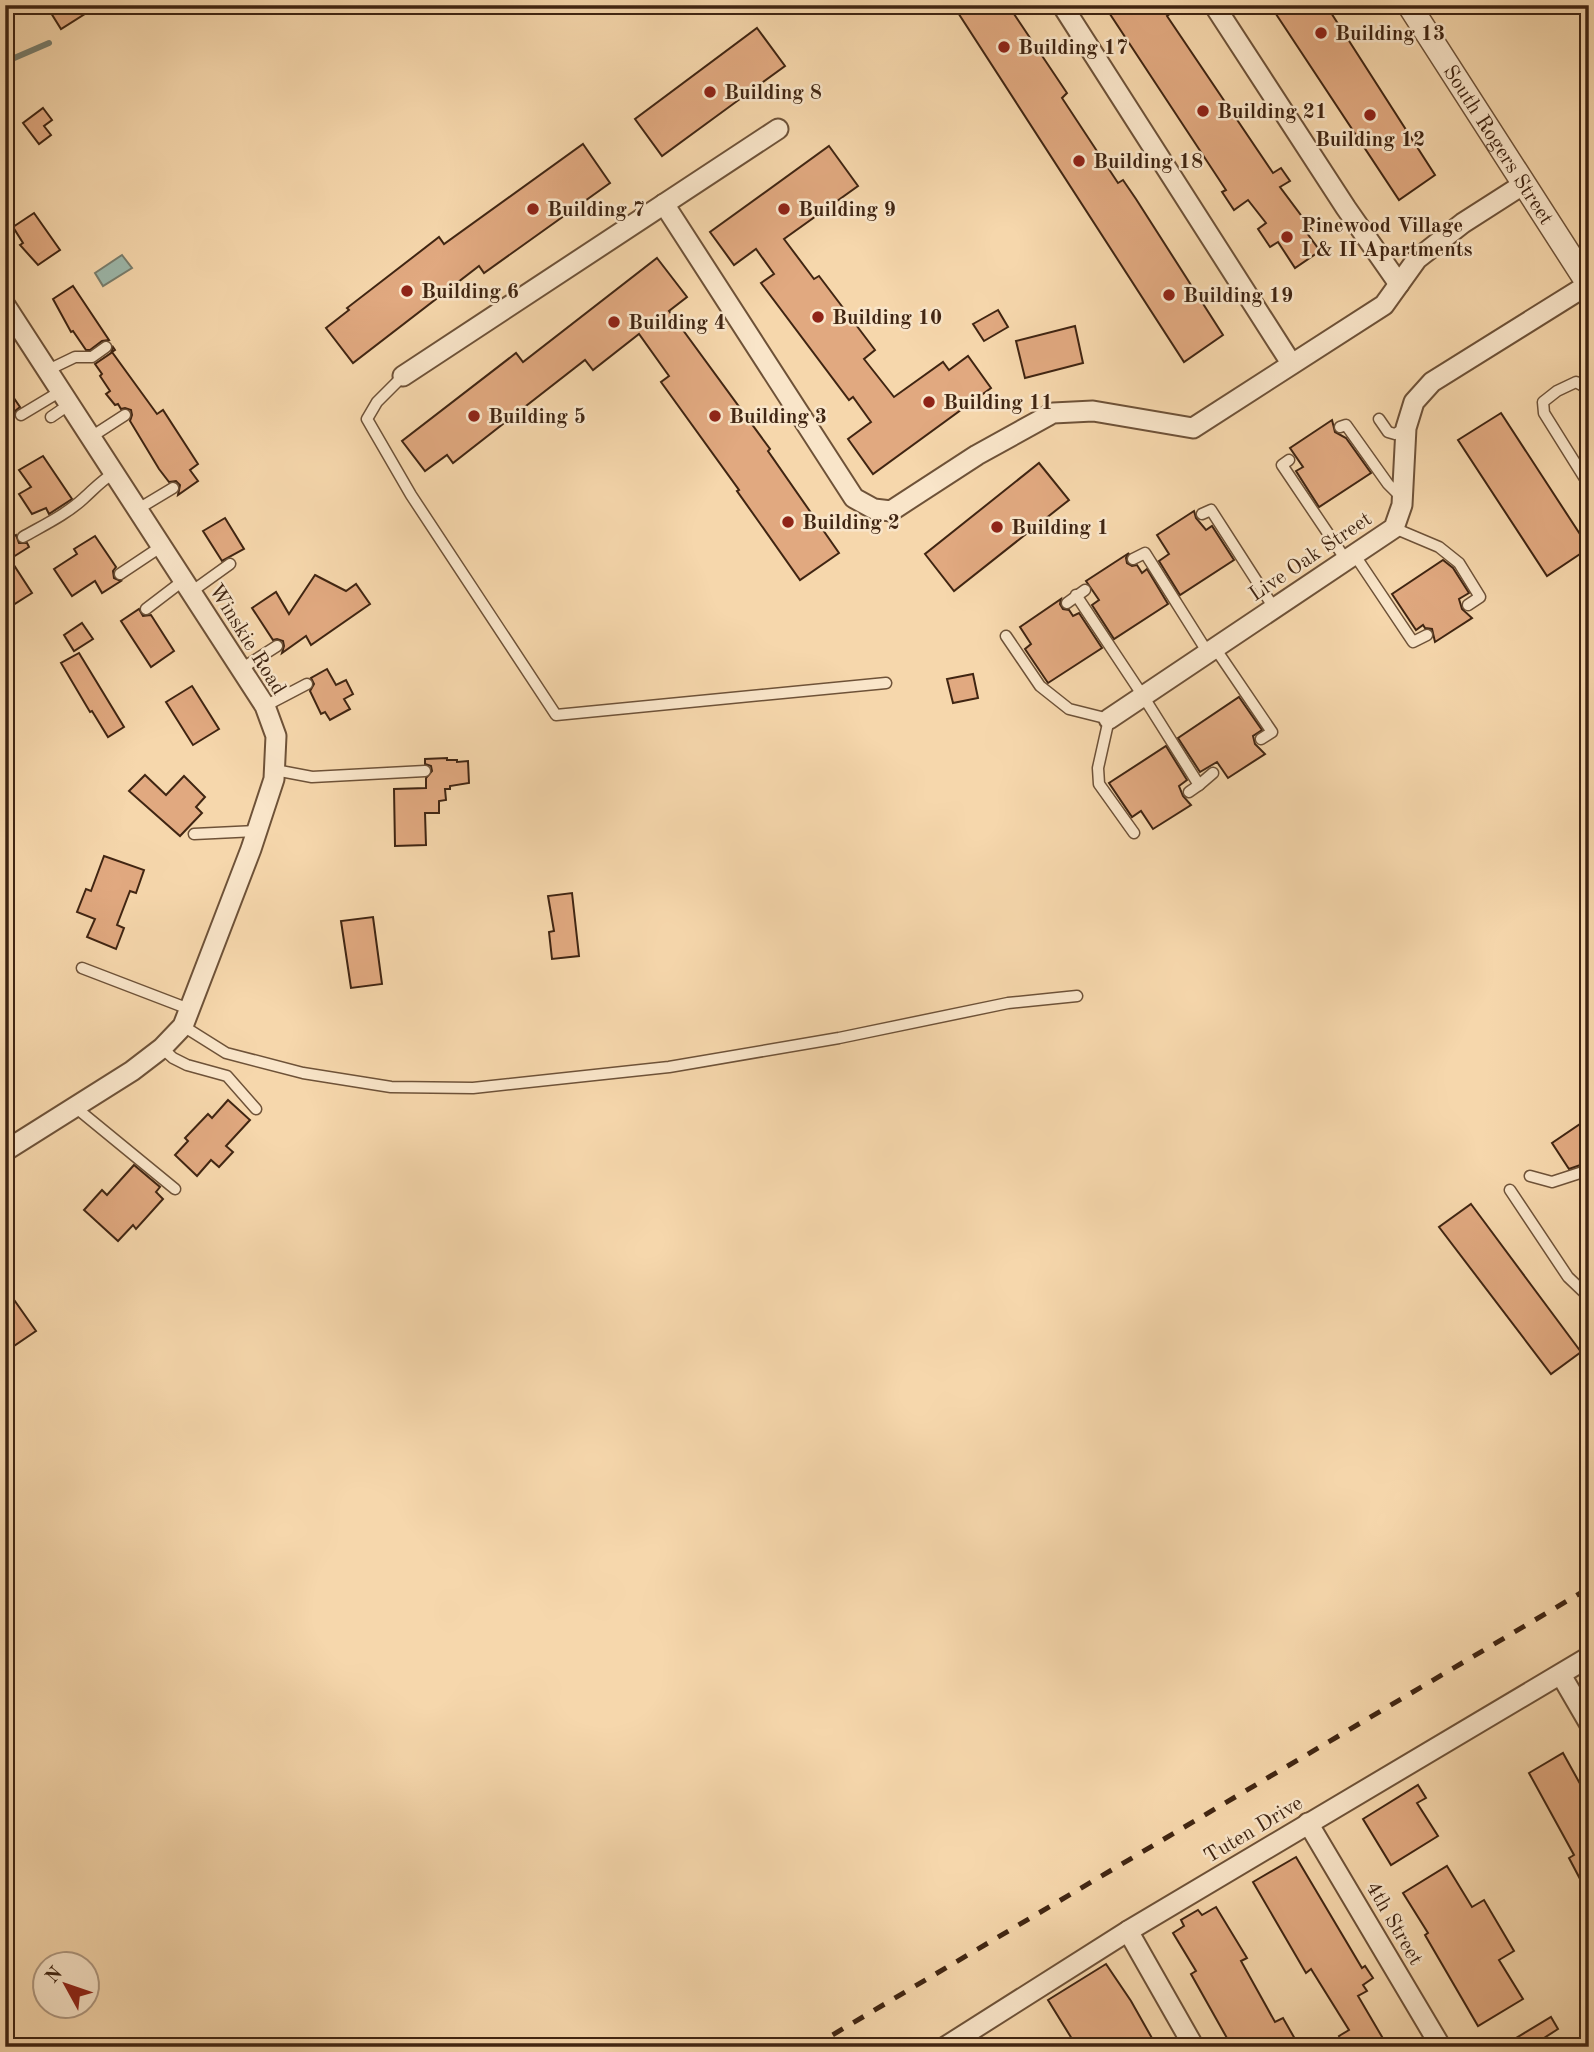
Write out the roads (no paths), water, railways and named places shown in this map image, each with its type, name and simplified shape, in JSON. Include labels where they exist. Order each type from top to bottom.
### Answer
[{"type":"street","points":[[1062,5],[1291,363]]},
{"type":"street","points":[[1214,5],[1346,208],[1399,284]]},
{"type":"street","name":"South Rogers Street","points":[[1409,5],[1589,284]]},
{"type":"street","points":[[403,376],[778,129]]},
{"type":"street","points":[[664,204],[854,498],[874,509],[891,511],[977,455],[1053,413],[1093,411],[1194,428],[1384,305],[1418,259],[1462,223],[1524,184]]},
{"type":"street","name":"Live Oak Street","points":[[1109,719],[1394,528],[1403,499],[1406,428],[1414,402],[1432,382],[1589,284]]},
{"type":"street","name":"Winskie Road","points":[[5,1152],[132,1071],[162,1048],[186,1018],[274,779],[276,736],[265,706],[48,370],[8,317]]},
{"type":"street","name":"Tuten Drive","points":[[945,2047],[1128,1931],[1589,1657]]},
{"type":"street","points":[[1561,1675],[1589,1723]]},
{"type":"street","name":"4th Street","points":[[1308,1823],[1441,2047]]},
{"type":"street","points":[[1128,1931],[1194,2047]]},
{"type":"lane","points":[[48,370],[75,357],[92,357],[106,347]]},
{"type":"lane","points":[[403,376],[377,402],[367,419],[411,495],[556,716],[886,683]]},
{"type":"lane","points":[[1589,389],[1576,382],[1557,391],[1543,402],[1544,413],[1589,485]]},
{"type":"lane","points":[[21,415],[65,398]]},
{"type":"lane","points":[[51,417],[65,398]]},
{"type":"lane","points":[[91,437],[125,415]]},
{"type":"lane","points":[[1379,419],[1388,432],[1395,434],[1406,428]]},
{"type":"lane","points":[[1340,427],[1346,425],[1388,484],[1403,499]]},
{"type":"lane","points":[[1289,460],[1282,466],[1413,642],[1427,635]]},
{"type":"lane","points":[[23,537],[58,518],[100,481],[114,473]]},
{"type":"lane","points":[[138,509],[173,488]]},
{"type":"lane","points":[[1202,514],[1211,510],[1274,608]]},
{"type":"lane","points":[[1394,528],[1439,547],[1459,563],[1480,597],[1468,605]]},
{"type":"lane","points":[[1133,559],[1155,545]]},
{"type":"lane","points":[[121,574],[162,546]]},
{"type":"lane","points":[[1145,553],[1211,650],[1272,732],[1261,739]]},
{"type":"lane","points":[[146,609],[230,564]]},
{"type":"lane","points":[[1067,603],[1080,593],[1199,785]]},
{"type":"lane","points":[[1006,636],[1040,687],[1069,709],[1109,719],[1098,768],[1100,785],[1134,833]]},
{"type":"lane","points":[[241,669],[277,646]]},
{"type":"lane","points":[[265,706],[307,684]]},
{"type":"lane","points":[[275,770],[312,777],[425,771]]},
{"type":"lane","points":[[1189,792],[1213,774]]},
{"type":"lane","points":[[194,834],[257,831]]},
{"type":"lane","points":[[82,968],[186,1018],[226,1053],[303,1073],[391,1087],[473,1088],[669,1067],[839,1038],[1008,1003],[1077,996]]},
{"type":"lane","points":[[162,1048],[187,1065],[227,1076],[256,1109]]},
{"type":"lane","points":[[75,1107],[175,1189]]},
{"type":"lane","points":[[1530,1176],[1552,1182],[1589,1170]]},
{"type":"lane","points":[[1510,1190],[1568,1277],[1589,1297]]},
{"type":"waterway","points":[[5,62],[49,43]]},
{"type":"railway","points":[[812,2047],[1589,1588]]},
{"type":"place","name":"Building 13","points":[[1321,33]]},
{"type":"place","name":"Building 17","points":[[1004,47]]},
{"type":"place","name":"Building 8","points":[[710,92]]},
{"type":"place","name":"Building 21","points":[[1203,111]]},
{"type":"place","name":"Building 12","points":[[1370,115]]},
{"type":"place","name":"Building 18","points":[[1079,161]]},
{"type":"place","name":"Building 7","points":[[533,209]]},
{"type":"place","name":"Building 9","points":[[784,209]]},
{"type":"place","name":"Pinewood Village I & II Apartments","points":[[1287,237]]},
{"type":"place","name":"Building 6","points":[[407,291]]},
{"type":"place","name":"Building 19","points":[[1169,295]]},
{"type":"place","name":"Building 10","points":[[818,317]]},
{"type":"place","name":"Building 4","points":[[614,322]]},
{"type":"place","name":"Building 11","points":[[929,402]]},
{"type":"place","name":"Building 5","points":[[474,416]]},
{"type":"place","name":"Building 3","points":[[715,416]]},
{"type":"place","name":"Building 2","points":[[788,522]]},
{"type":"place","name":"Building 1","points":[[997,527]]}]
